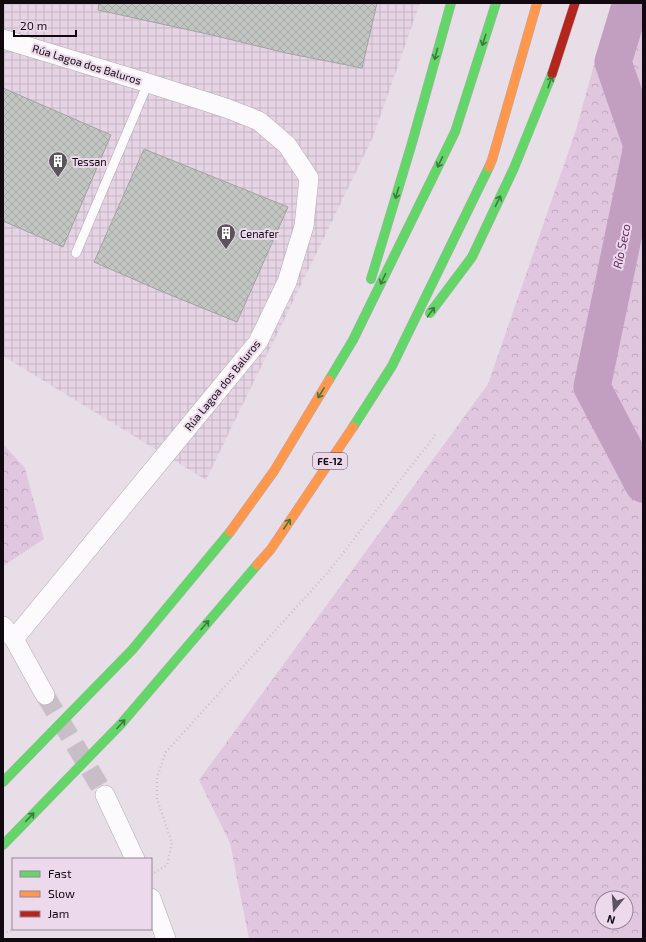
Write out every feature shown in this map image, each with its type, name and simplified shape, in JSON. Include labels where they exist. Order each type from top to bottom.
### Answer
[{"type":"highway","points":[[353,340],[410,151],[450,3]]},
{"type":"highway","points":[[3,782],[132,650],[230,533],[274,471],[353,340],[455,132],[496,3]]},
{"type":"highway","name":"FE-12","points":[[3,845],[121,724],[271,549],[356,423],[392,366],[492,160],[537,3]]},
{"type":"highway","points":[[392,366],[472,257],[514,168],[548,87],[575,3]]},
{"type":"street","name":"Rúa Lagoa dos Baluros","points":[[3,39],[148,83],[226,108],[259,121],[287,145],[309,178],[304,226],[287,282],[258,342],[8,632]]},
{"type":"street","points":[[8,632],[45,695]]},
{"type":"street","points":[[105,795],[135,858]]},
{"type":"street","points":[[152,901],[166,939]]},
{"type":"lane","name":"Rúa Lagoa dos Baluros","points":[[76,253],[148,83]]},
{"type":"path","points":[[152,874],[167,865],[172,843],[157,799],[157,777],[166,752],[328,571],[437,434]]},
{"type":"shaded area","points":[[3,3],[420,3],[373,137],[206,480],[3,356]]},
{"type":"green space","points":[[611,3],[643,3],[643,939],[249,939],[230,843],[199,780],[488,384],[576,130]]},
{"type":"green space","points":[[3,444],[25,468],[44,539],[3,566]]},
{"type":"building","points":[[99,3],[377,3],[362,68],[286,53],[98,10]]},
{"type":"building","name":"Tessan","points":[[3,88],[111,135],[63,247],[3,221]]},
{"type":"building","points":[[144,149],[288,207],[237,322],[94,262]]},
{"type":"waterway","name":"Río Seco","points":[[631,3],[613,62],[642,146],[592,387],[643,484]]},
{"type":"tunnel","points":[[45,695],[105,795]]},
{"type":"traffic: fast","points":[[371,279],[412,143],[451,3]]},
{"type":"traffic: fast","points":[[329,380],[353,340],[455,132],[496,3]]},
{"type":"traffic: fast","points":[[430,313],[472,257],[514,168],[552,74]]},
{"type":"traffic: fast","points":[[353,427],[392,366],[489,167]]},
{"type":"traffic: fast","points":[[3,782],[132,650],[230,532]]},
{"type":"traffic: fast","points":[[3,845],[121,724],[257,565]]},
{"type":"traffic: slow","points":[[489,167],[537,3]]},
{"type":"traffic: slow","points":[[230,532],[274,471],[329,380]]},
{"type":"traffic: slow","points":[[257,565],[271,549],[353,427]]},
{"type":"traffic: jam","points":[[552,74],[575,3]]},
{"type":"place","name":"Tessan","points":[[58,178]]},
{"type":"place","name":"Cenafer","points":[[226,250]]}]
